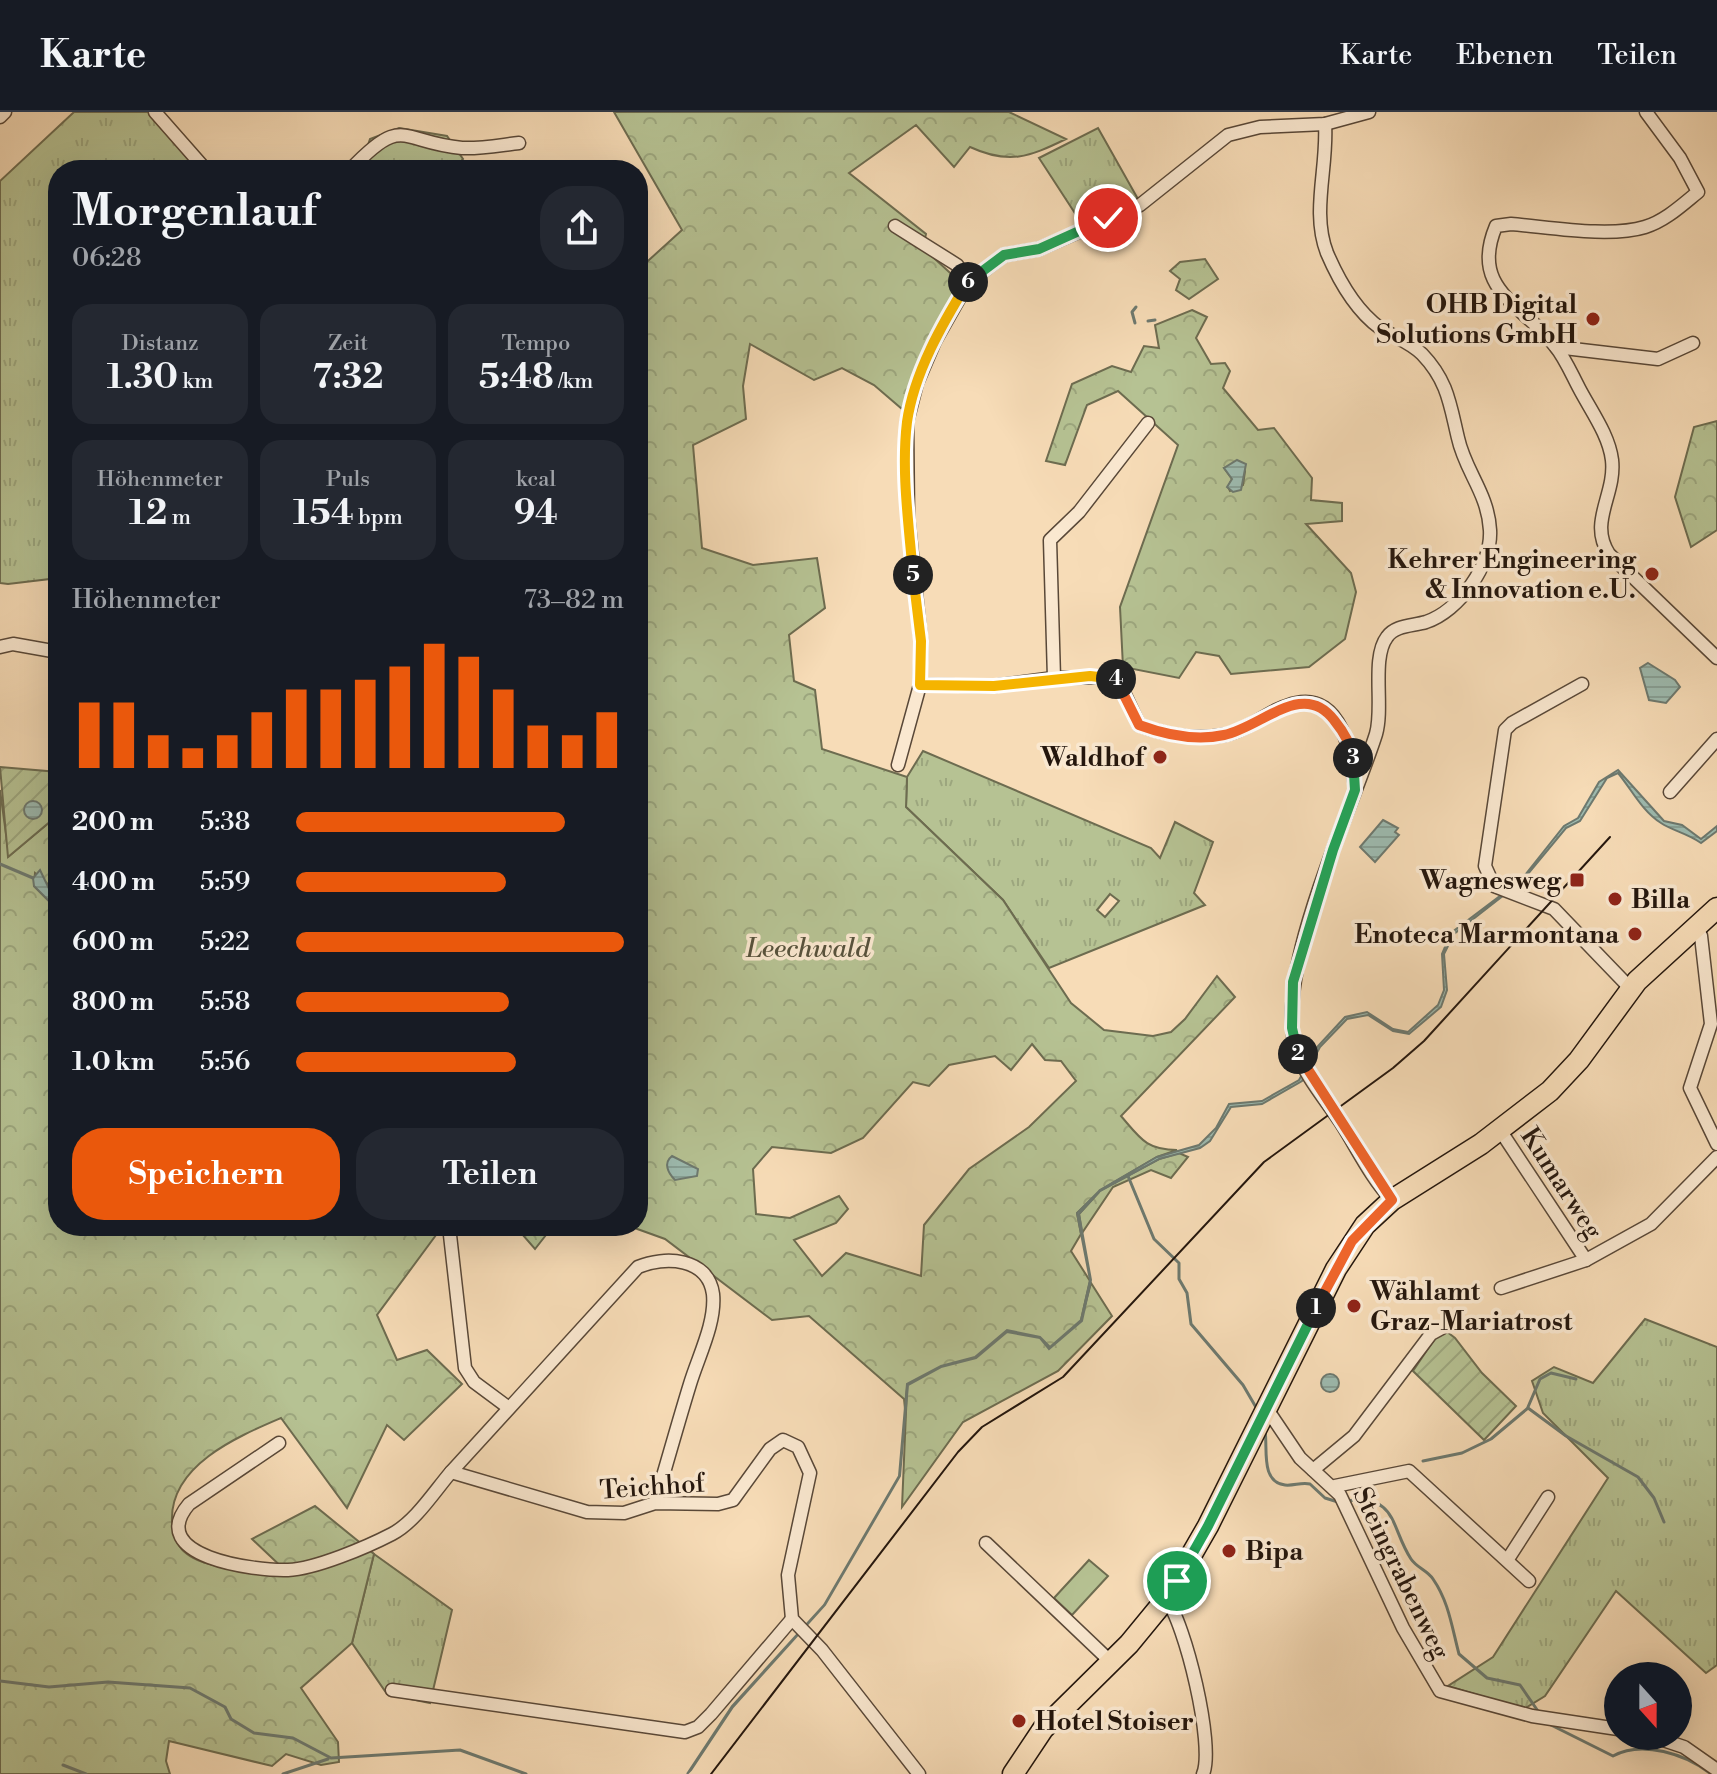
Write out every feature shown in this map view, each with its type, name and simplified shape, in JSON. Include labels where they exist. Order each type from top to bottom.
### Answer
[{"type":"main road","points":[[1013,1774],[1043,1729],[1111,1662],[1166,1599],[1208,1526],[1347,1249],[1371,1218],[1392,1200],[1500,1130],[1565,1077],[1631,989],[1717,908]]},
{"type":"street","points":[[0,117],[5,112]]},
{"type":"street","points":[[155,112],[197,160]]},
{"type":"street","points":[[898,765],[920,685],[921,641],[906,465],[907,422],[917,383],[935,341],[968,283],[1004,255],[1039,249],[1140,205],[1228,135],[1260,127],[1325,124],[1369,112]]},
{"type":"street","points":[[1646,112],[1696,183],[1698,192],[1672,214],[1646,227],[1625,231],[1511,224],[1496,226],[1491,237],[1488,268],[1492,281],[1556,347],[1606,437],[1612,460],[1611,479],[1601,513],[1600,540],[1609,554],[1717,658]]},
{"type":"street","points":[[1325,124],[1320,216],[1327,251],[1339,278],[1361,310],[1380,328],[1421,354],[1445,388],[1456,420],[1458,439],[1485,497],[1491,534],[1487,557],[1466,591],[1450,608],[1428,621],[1401,627],[1388,635],[1380,651],[1377,731],[1333,850],[1293,982],[1292,1028],[1302,1063],[1392,1200]]},
{"type":"street","points":[[360,160],[377,142],[404,134],[464,148],[519,143]]},
{"type":"street","points":[[895,226],[957,265],[968,283]]},
{"type":"street","points":[[1556,347],[1658,359],[1693,343]]},
{"type":"street","points":[[1054,678],[1050,540],[1079,512],[1148,423]]},
{"type":"street","points":[[0,647],[13,644],[48,650]]},
{"type":"street","points":[[920,685],[994,686],[1054,678],[1113,677],[1119,682],[1139,725],[1197,738],[1225,735],[1249,727],[1294,703],[1312,702],[1328,711],[1342,730],[1352,752],[1355,790]]},
{"type":"street","points":[[1582,684],[1512,723],[1505,730],[1485,866],[1497,887],[1554,909],[1631,989]]},
{"type":"street","points":[[1670,792],[1717,739]]},
{"type":"street","points":[[1696,927],[1701,934],[1714,1023],[1690,1088],[1717,1144]]},
{"type":"street","name":"Kumarweg","points":[[1500,1130],[1586,1260]]},
{"type":"street","points":[[1501,1288],[1586,1260],[1651,1224],[1717,1157]]},
{"type":"street","points":[[450,1236],[465,1368],[474,1382],[509,1408]]},
{"type":"street","points":[[279,1443],[189,1504],[180,1515],[178,1532],[185,1545],[197,1554],[218,1560],[271,1569],[301,1567],[395,1533],[638,1267],[665,1259],[690,1264],[705,1276],[713,1292],[712,1310],[655,1503]]},
{"type":"street","points":[[1313,1470],[1354,1436],[1431,1334],[1442,1328]]},
{"type":"street","name":"Steingrabenweg","points":[[1261,1420],[1340,1496],[1403,1628],[1440,1691],[1545,1718],[1604,1727]]},
{"type":"street","name":"Teichhof","points":[[451,1472],[587,1512],[624,1513],[655,1503],[718,1504],[733,1500],[770,1449],[783,1440],[798,1447],[810,1473],[788,1575],[802,1629]]},
{"type":"street","points":[[1340,1496],[1409,1471],[1529,1581]]},
{"type":"street","points":[[1508,1559],[1548,1497]]},
{"type":"street","points":[[986,1543],[1111,1662]]},
{"type":"street","points":[[1166,1599],[1177,1617],[1201,1708],[1208,1743],[1203,1774]]},
{"type":"street","points":[[392,1690],[685,1732],[698,1727],[802,1629],[919,1774]]},
{"type":"street","points":[[1688,1750],[1717,1770]]},
{"type":"green space","points":[[74,112],[148,112],[190,160],[48,160],[48,579],[8,584],[0,583],[0,181]]},
{"type":"green space","name":"Leechwald","points":[[614,112],[1009,112],[1066,139],[1030,154],[1008,157],[970,147],[954,167],[916,125],[849,173],[926,234],[923,248],[960,282],[926,345],[902,409],[874,385],[842,368],[814,380],[750,344],[743,386],[746,419],[693,445],[702,548],[753,565],[817,558],[825,608],[789,635],[794,681],[815,690],[822,749],[907,777],[906,807],[1003,900],[1071,1003],[1104,1030],[1153,1036],[1171,1032],[1185,1019],[1217,976],[1235,997],[1121,1116],[1151,1145],[1177,1150],[1157,1157],[1099,1191],[1159,1159],[1179,1153],[1188,1157],[1171,1178],[1151,1170],[1113,1187],[1082,1233],[1079,1214],[1099,1192],[1077,1213],[1081,1234],[1071,1251],[1090,1281],[1081,1320],[1091,1283],[1112,1316],[1058,1371],[963,1422],[902,1507],[907,1388],[905,1409],[904,1399],[809,1316],[772,1320],[665,1239],[648,1233],[648,261],[682,230],[648,171],[648,160],[642,160]],"holes":[[[1032,1044],[1045,1060],[1061,1061],[1076,1081],[1029,1127],[969,1169],[924,1225],[921,1276],[846,1253],[822,1276],[794,1240],[836,1223],[848,1209],[839,1196],[790,1218],[756,1214],[753,1169],[772,1147],[831,1153],[863,1138],[913,1082],[929,1086],[949,1065],[995,1056],[1011,1070]]]},
{"type":"green space","points":[[399,128],[447,136],[463,159],[363,160],[370,139]]},
{"type":"green space","points":[[1098,128],[1138,199],[1082,224],[1039,158]]},
{"type":"green space","points":[[1205,259],[1218,279],[1189,299],[1176,290],[1180,279],[1170,271],[1180,262]]},
{"type":"green space","points":[[1192,310],[1207,317],[1196,338],[1211,364],[1225,363],[1230,371],[1223,388],[1258,430],[1274,428],[1312,478],[1311,500],[1342,503],[1342,521],[1306,524],[1351,573],[1356,592],[1345,639],[1309,667],[1231,674],[1219,656],[1196,652],[1179,678],[1123,667],[1120,607],[1178,445],[1118,391],[1087,405],[1065,465],[1046,461],[1072,384],[1112,366],[1131,372],[1144,346],[1159,348],[1155,325]],"holes":[[[1231,465],[1245,471],[1243,485],[1230,491],[1228,487],[1232,479],[1224,468]]]},
{"type":"green space","points":[[1717,421],[1717,530],[1691,547],[1675,497],[1694,427]]},
{"type":"green space","points":[[923,751],[1151,848],[1160,858],[1175,822],[1213,842],[1194,893],[1205,905],[1049,968],[1003,900],[906,807],[907,777]],"holes":[[[1110,894],[1119,901],[1105,917],[1097,910]]]},
{"type":"green space","points":[[0,767],[48,771],[48,823],[8,857]]},
{"type":"green space","points":[[0,790],[9,856],[48,823],[48,884],[35,873],[34,886],[48,900],[48,1236],[435,1236],[377,1315],[397,1360],[427,1350],[462,1384],[404,1440],[387,1425],[347,1508],[281,1418],[210,1455],[182,1484],[174,1502],[172,1522],[178,1544],[197,1560],[236,1569],[289,1574],[252,1539],[315,1506],[374,1554],[352,1643],[301,1688],[338,1742],[339,1762],[321,1765],[286,1754],[272,1766],[169,1741],[166,1761],[170,1774],[0,1774]]},
{"type":"green space","points":[[524,1236],[545,1236],[535,1249]]},
{"type":"green space","points":[[1645,1319],[1717,1347],[1717,1665],[1706,1673],[1616,1591],[1545,1696],[1524,1709],[1448,1686],[1493,1657],[1608,1478],[1543,1413],[1532,1381],[1554,1367],[1593,1383]]},
{"type":"green space","points":[[1442,1328],[1455,1338],[1482,1373],[1516,1406],[1484,1440],[1413,1371]]},
{"type":"green space","points":[[374,1554],[452,1610],[430,1703],[387,1694],[352,1643]]},
{"type":"green space","points":[[1089,1560],[1108,1576],[1072,1615],[1054,1598]]},
{"type":"water","points":[[1237,460],[1246,464],[1241,490],[1233,492],[1227,487],[1232,479],[1224,468]]},
{"type":"water","points":[[1648,663],[1675,680],[1680,687],[1666,703],[1649,700],[1640,668]]},
{"type":"water","points":[[1618,770],[1664,821],[1682,825],[1701,839],[1717,826],[1717,831],[1701,843],[1654,818],[1618,773],[1607,778],[1580,821],[1566,828],[1522,881],[1454,934],[1444,954],[1447,990],[1441,1007],[1409,1034],[1393,1031],[1368,1015],[1347,1019],[1320,1047],[1302,1081],[1262,1104],[1231,1107],[1210,1141],[1200,1148],[1159,1159],[1100,1191],[1079,1214],[1091,1280],[1082,1321],[1049,1349],[1040,1338],[1007,1332],[976,1358],[941,1367],[908,1385],[900,1476],[825,1605],[733,1707],[687,1774],[732,1706],[824,1605],[899,1476],[907,1384],[941,1366],[975,1357],[1007,1330],[1040,1337],[1050,1347],[1081,1320],[1090,1280],[1077,1213],[1100,1190],[1157,1157],[1199,1145],[1216,1128],[1229,1104],[1262,1101],[1299,1080],[1318,1046],[1345,1017],[1367,1012],[1393,1029],[1408,1032],[1438,1005],[1444,990],[1442,954],[1451,933],[1521,880],[1564,826],[1578,818],[1599,782]]},
{"type":"water","points":[[29,801],[37,801],[42,810],[40,817],[29,819],[24,814],[24,806]]},
{"type":"water","points":[[1383,820],[1398,828],[1395,832],[1399,835],[1375,862],[1360,847]]},
{"type":"water","points":[[40,870],[48,887],[48,900],[34,886],[33,878]]},
{"type":"water","points":[[672,1156],[698,1169],[697,1176],[675,1180],[668,1168]]},
{"type":"water","points":[[1330,1374],[1339,1383],[1330,1392],[1321,1383]]},
{"type":"waterway","points":[[1135,323],[1132,312],[1136,307]]},
{"type":"waterway","points":[[1148,321],[1155,320]]},
{"type":"waterway","points":[[0,864],[33,878]]},
{"type":"waterway","points":[[1128,1176],[1154,1239],[1179,1263],[1179,1279],[1187,1293],[1191,1324],[1243,1385],[1257,1409]]},
{"type":"waterway","points":[[1528,1407],[1540,1379],[1551,1373],[1576,1379]]},
{"type":"waterway","points":[[1423,1461],[1462,1453],[1491,1439],[1528,1408],[1566,1436],[1638,1477],[1654,1498],[1664,1522]]},
{"type":"waterway","points":[[1265,1431],[1268,1471],[1277,1483],[1310,1484],[1325,1498],[1338,1502]]},
{"type":"waterway","points":[[1346,1501],[1363,1500],[1384,1508],[1411,1559],[1431,1576],[1443,1597],[1459,1654],[1487,1678],[1520,1685],[1540,1714]]},
{"type":"waterway","points":[[0,1681],[49,1687],[108,1682],[190,1688],[225,1707],[231,1719],[254,1733],[293,1738],[331,1758],[460,1750],[526,1774]]},
{"type":"waterway","points":[[1547,1723],[1613,1756],[1625,1751],[1650,1749],[1677,1755],[1711,1774]]},
{"type":"waterway","points":[[283,1774],[328,1759]]},
{"type":"waterway","points":[[63,1765],[86,1774]]},
{"type":"tram line","points":[[711,1774],[958,1452],[982,1427],[1063,1377],[1264,1162],[1393,1068],[1424,1041],[1610,837]]},
{"type":"place","name":"OHB Digital Solutions GmbH","points":[[1593,319]]},
{"type":"place","name":"Kehrer Engineering & Innovation e.U.","points":[[1652,574]]},
{"type":"place","name":"Waldhof","points":[[1160,757]]},
{"type":"place","name":"Wagnesweg","points":[[1577,880]]},
{"type":"place","name":"Billa","points":[[1615,899]]},
{"type":"place","name":"Enoteca Marmontana","points":[[1635,934]]},
{"type":"place","name":"Wählamt Graz-Mariatrost","points":[[1354,1306]]},
{"type":"place","name":"Bipa","points":[[1229,1551]]},
{"type":"place","name":"Hotel Stoiser","points":[[1019,1721]]},
{"type":"route","points":[[1108,218],[1039,249],[1004,255],[985,267],[968,283],[949,314],[917,383],[907,422],[905,454],[921,641],[920,685],[994,686],[1054,678],[1113,677],[1119,682],[1139,725],[1154,731],[1197,738],[1225,735],[1249,727],[1294,703],[1312,702],[1328,711],[1342,730],[1352,752],[1355,790],[1300,955],[1293,982],[1292,1028],[1302,1063],[1392,1200],[1376,1212],[1343,1256],[1208,1526],[1177,1581]]}]
